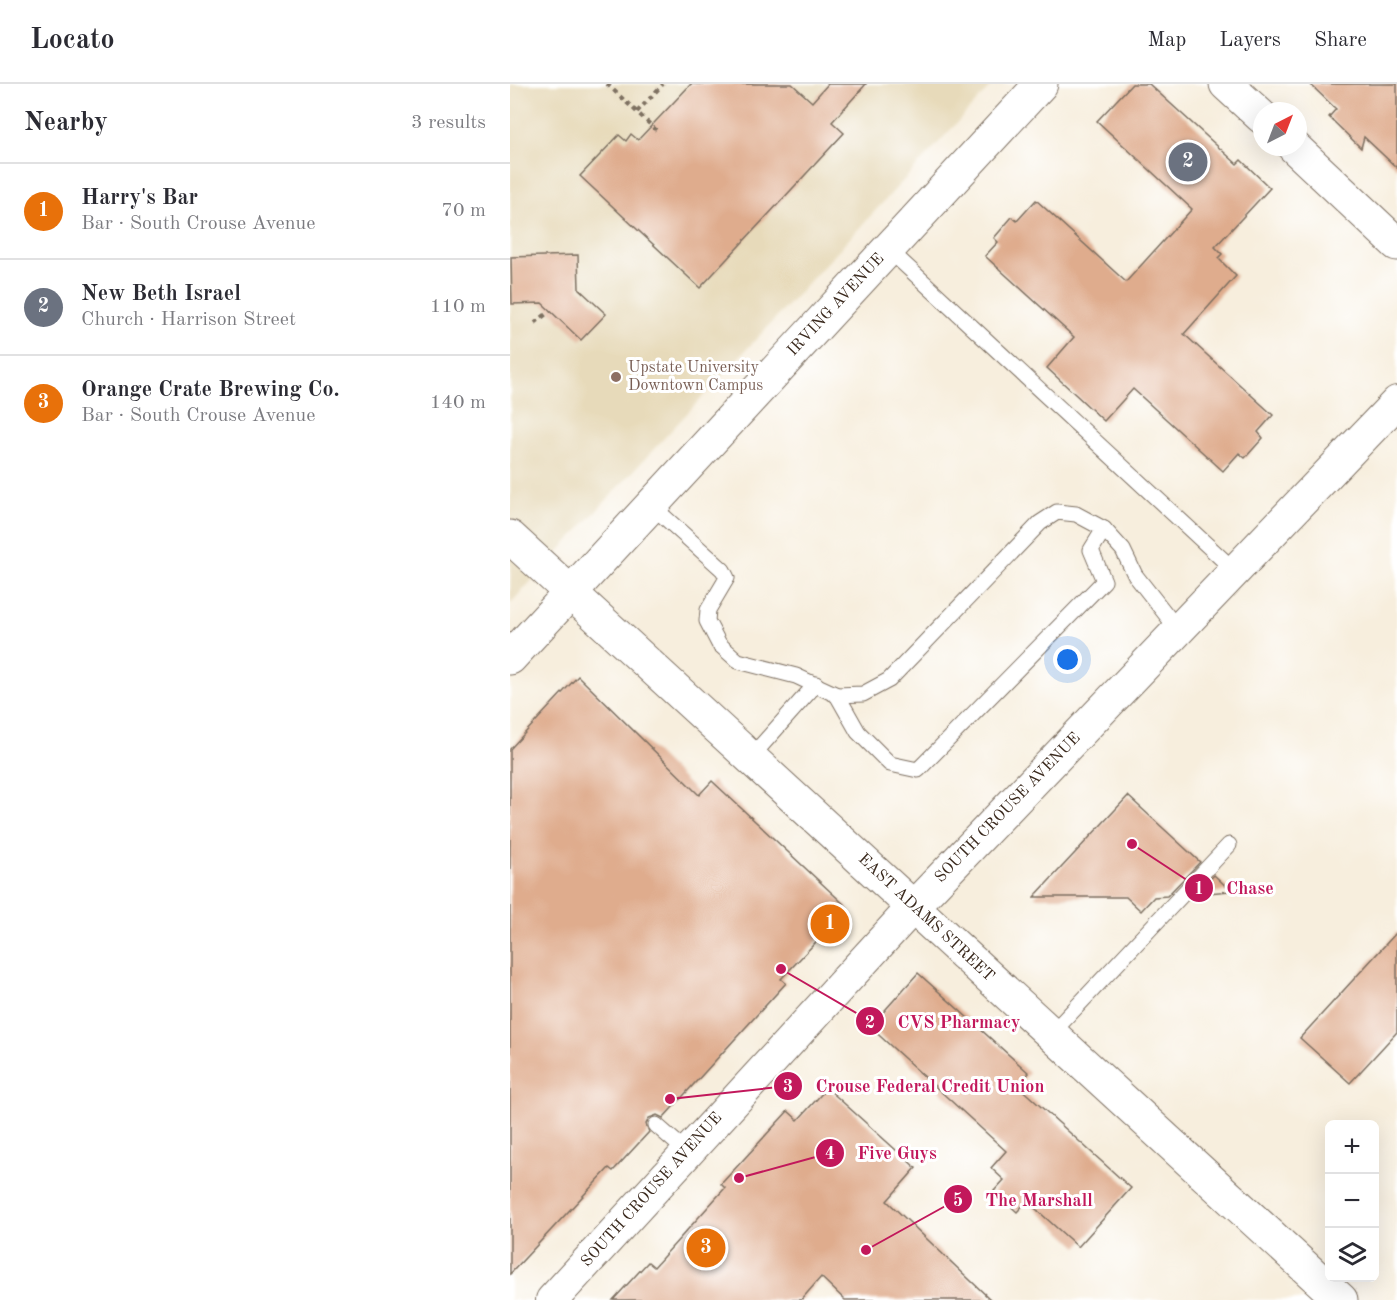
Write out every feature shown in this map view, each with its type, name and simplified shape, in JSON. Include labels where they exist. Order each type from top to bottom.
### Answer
[{"type":"street","name":"IRVING AVENUE","points":[[510,658],[1041,84]]},
{"type":"street","points":[[1226,84],[1253,109]]},
{"type":"street","points":[[1304,156],[1397,244]]},
{"type":"street","name":"SOUTH CROUSE AVENUE","points":[[552,1300],[914,906],[1397,402]]},
{"type":"street","name":"EAST ADAMS STREET","points":[[510,537],[1341,1300]]},
{"type":"lane","points":[[888,249],[1235,572]]},
{"type":"lane","points":[[651,505],[723,570],[727,578],[708,610],[707,621],[719,644],[738,661],[749,666],[785,672],[837,695],[863,694],[889,680],[1047,516],[1057,512],[1076,514],[1104,530],[1123,550],[1135,575],[1179,631]]},
{"type":"lane","points":[[837,695],[858,732],[891,764],[918,770],[1104,581],[1091,550],[1104,530]]},
{"type":"lane","points":[[751,757],[816,684]]},
{"type":"lane","points":[[1051,1034],[1228,845]]},
{"type":"lane","points":[[656,1125],[687,1152]]},
{"type":"path","points":[[609,84],[656,130]]},
{"type":"path","points":[[637,112],[663,84]]},
{"type":"path","points":[[535,323],[550,311]]},
{"type":"shaded area","name":"Upstate University Downtown Campus","points":[[510,84],[993,84],[510,604]]},
{"type":"building","points":[[691,84],[792,84],[812,102],[828,84],[866,84],[832,122],[844,133],[700,288],[580,176],[619,135],[626,141],[631,134],[638,140]]},
{"type":"building","points":[[1132,84],[1149,84],[1237,164],[1241,160],[1270,188],[1215,247],[1222,254],[1218,258],[1236,276],[1184,334],[1273,415],[1258,432],[1263,438],[1245,458],[1239,453],[1223,471],[1133,389],[1104,421],[1047,368],[1074,337],[985,256],[998,242],[994,238],[1012,217],[1017,221],[1036,200],[1126,282],[1192,209],[1097,121]]},
{"type":"building","points":[[1310,84],[1397,84],[1397,168],[1364,137],[1361,148],[1329,117],[1336,109]]},
{"type":"building","points":[[578,255],[579,289],[606,314],[581,340],[542,303],[512,304],[511,257]]},
{"type":"building","points":[[578,676],[699,795],[712,781],[848,908],[781,979],[786,983],[663,1118],[657,1115],[649,1118],[646,1124],[649,1132],[613,1171],[609,1168],[510,1274],[510,749]]},
{"type":"building","points":[[1128,796],[1200,862],[1167,896],[1154,897],[1141,911],[1126,897],[1034,897]]},
{"type":"building","points":[[1214,875],[1231,891],[1196,894]]},
{"type":"building","points":[[1397,932],[1397,1032],[1350,1083],[1300,1038]]},
{"type":"building","points":[[918,973],[1029,1073],[1018,1086],[1131,1188],[1078,1247],[1027,1201],[1017,1212],[994,1191],[1004,1180],[991,1168],[1006,1151],[870,1027]]},
{"type":"building","points":[[827,1088],[916,1168],[887,1201],[991,1300],[845,1300],[821,1277],[801,1300],[613,1300],[648,1262],[654,1267],[725,1188],[721,1184],[788,1111],[798,1120]]},
{"type":"place","name":"New Beth Israel","points":[[1188,162]]},
{"type":"place","name":"Upstate University Downtown Campus","points":[[616,377]]},
{"type":"place","name":"Chase","points":[[1132,844]]},
{"type":"place","name":"Harry's Bar","points":[[830,924]]},
{"type":"place","name":"CVS Pharmacy","points":[[781,969]]},
{"type":"place","name":"Crouse Federal Credit Union","points":[[670,1099]]},
{"type":"place","name":"Five Guys","points":[[739,1178]]},
{"type":"place","name":"Orange Crate Brewing Co.","points":[[706,1248]]},
{"type":"place","name":"The Marshall","points":[[866,1250]]}]
